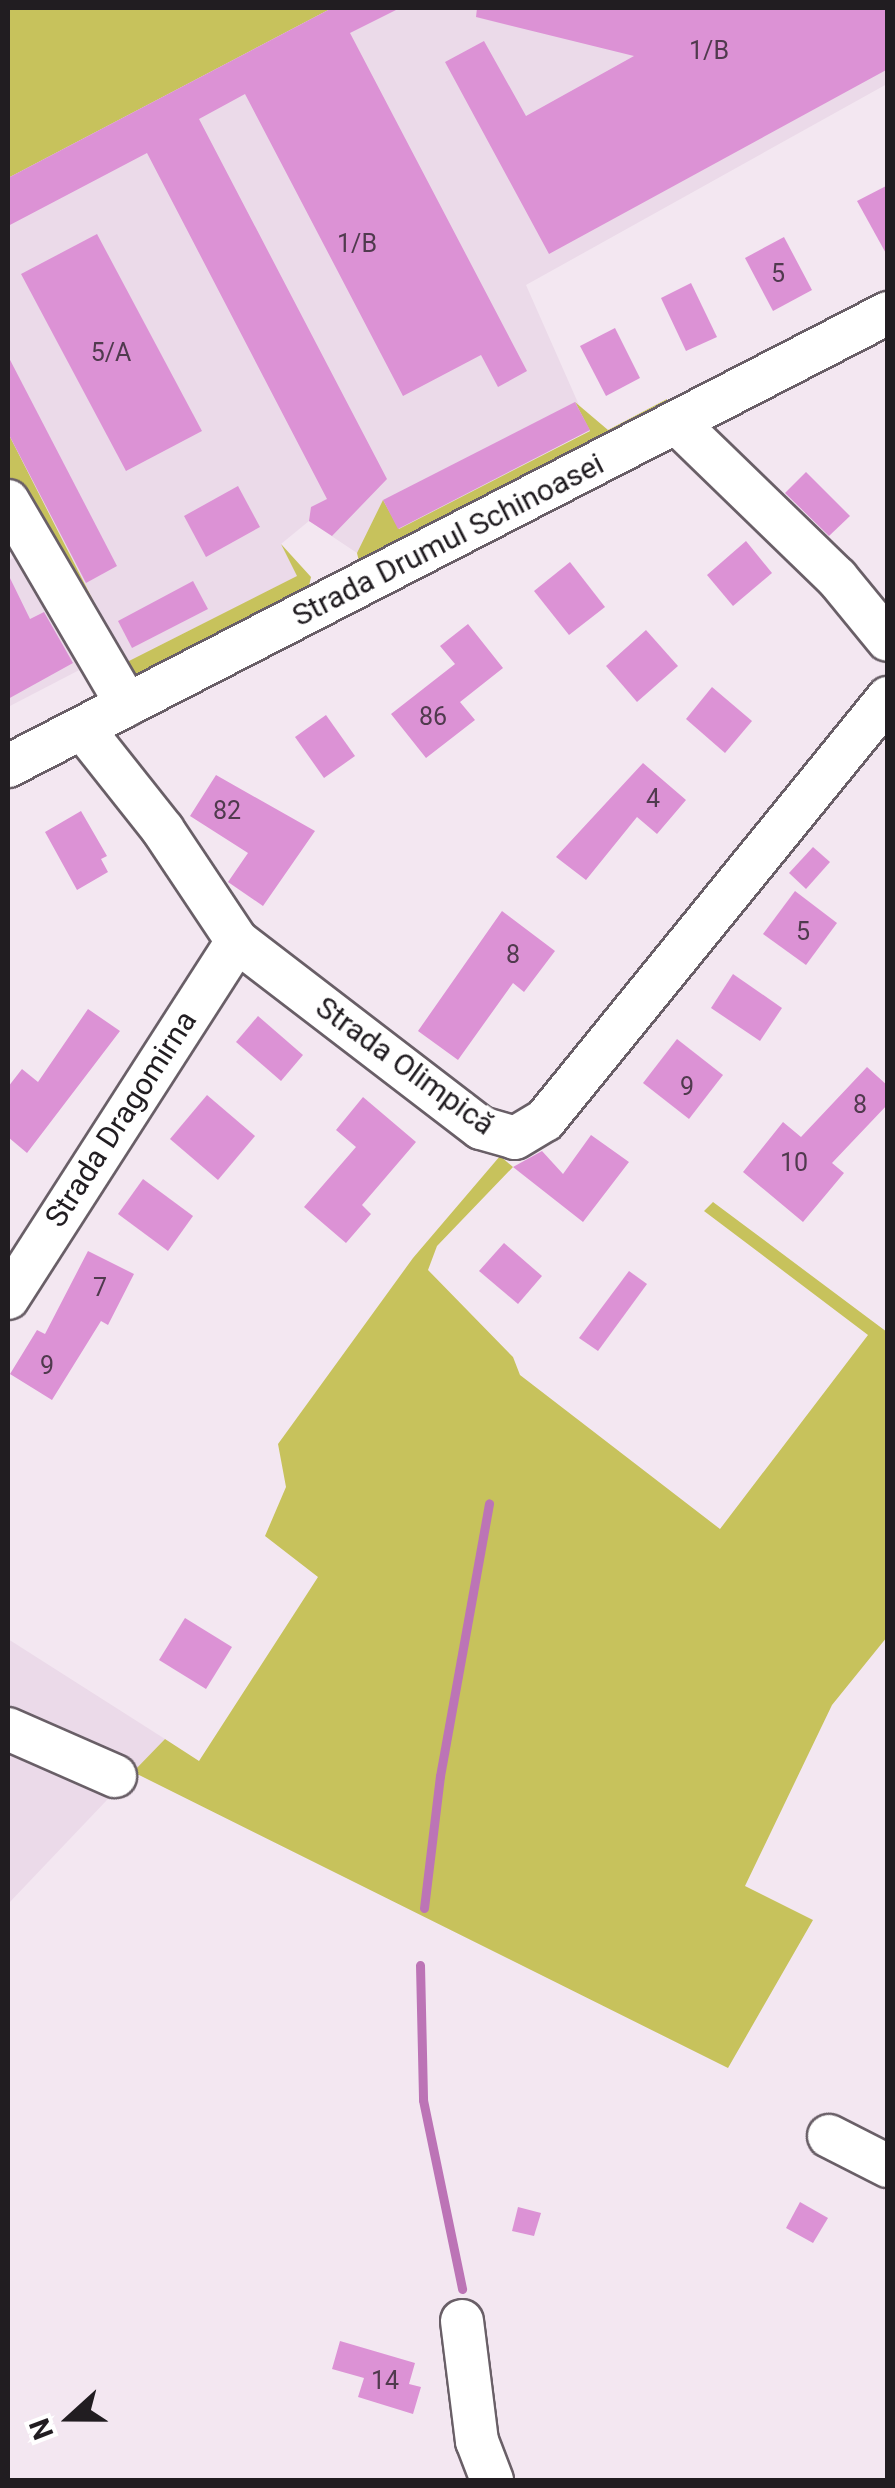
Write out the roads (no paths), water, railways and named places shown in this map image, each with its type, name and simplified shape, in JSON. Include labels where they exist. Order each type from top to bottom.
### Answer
[{"type":"street","name":"Strada Drumul Schinoasei","points":[[8,766],[888,313]]},
{"type":"street","points":[[677,423],[837,578],[888,640]]},
{"type":"street","points":[[8,501],[127,705]]},
{"type":"street","name":"Strada Olimpică","points":[[82,729],[163,830],[238,941],[481,1128],[515,1138],[544,1120],[888,698]]},
{"type":"street","name":"Strada Dragomirna","points":[[8,1298],[238,941]]},
{"type":"street","points":[[8,1729],[115,1776]]},
{"type":"street","points":[[828,2136],[888,2166]]},
{"type":"street","points":[[462,2320],[477,2441],[492,2480]]},
{"type":"waterway","points":[[424,1908],[440,1776],[489,1503]]},
{"type":"waterway","points":[[420,1965],[423,2100],[462,2289]]}]
